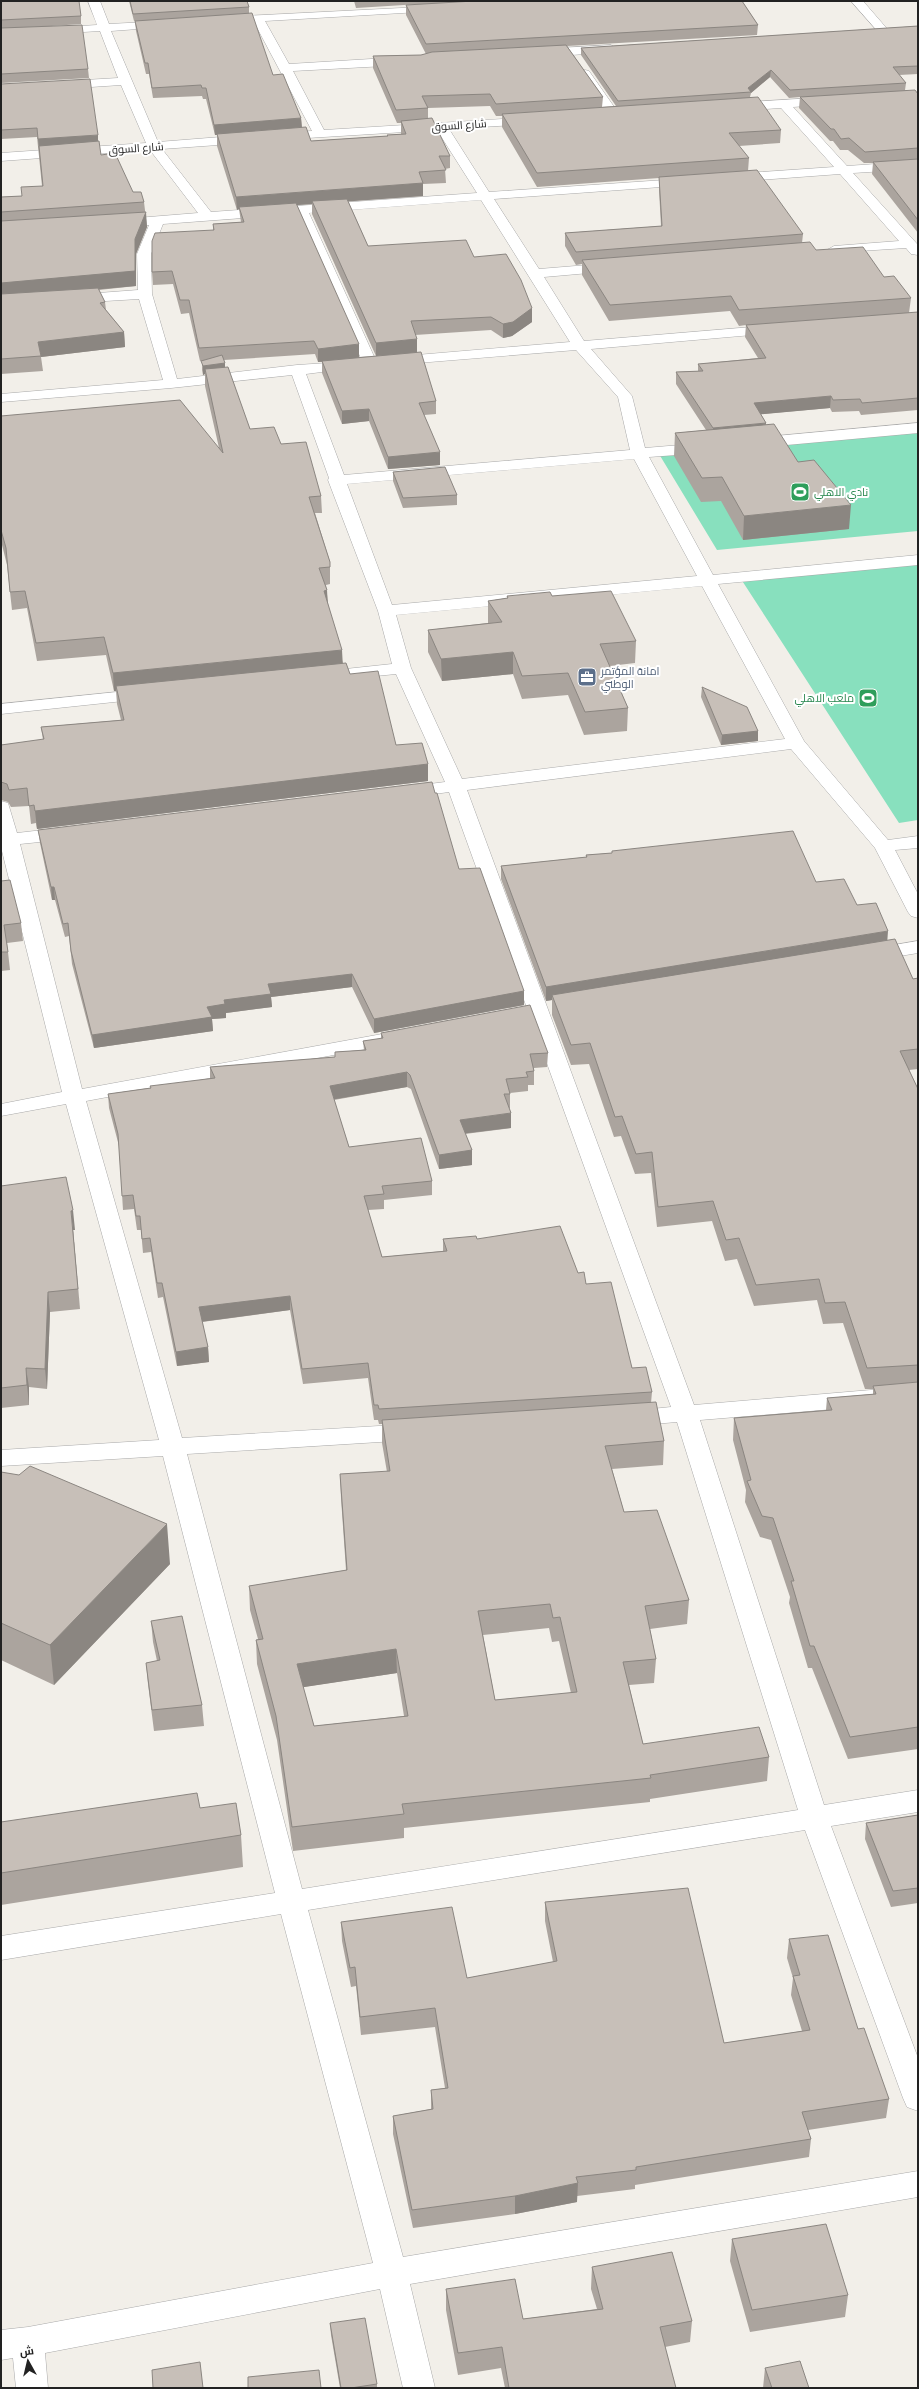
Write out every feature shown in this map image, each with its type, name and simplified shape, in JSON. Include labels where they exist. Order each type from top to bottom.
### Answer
[{"type":"street","points":[[94,1],[125,81],[154,147],[207,216]]},
{"type":"street","points":[[857,1],[885,33]]},
{"type":"street","points":[[212,21],[448,7]]},
{"type":"street","points":[[258,18],[319,133]]},
{"type":"street","points":[[1,34],[173,23]]},
{"type":"street","points":[[869,34],[898,32]]},
{"type":"street","points":[[526,54],[623,48]]},
{"type":"street","points":[[570,51],[613,114]]},
{"type":"street","points":[[285,68],[417,60]]},
{"type":"street","points":[[1,89],[125,81]]},
{"type":"street","points":[[721,107],[838,100]]},
{"type":"street","points":[[783,104],[913,248]]},
{"type":"street","points":[[597,115],[628,113]]},
{"type":"street","name":"شارع السوق","points":[[1,157],[154,147],[319,133],[543,119]]},
{"type":"street","points":[[442,126],[484,196],[579,344],[625,396],[639,454],[796,743],[883,846],[918,912]]},
{"type":"street","points":[[716,179],[918,165]]},
{"type":"street","points":[[103,224],[700,180]]},
{"type":"street","points":[[301,209],[370,363]]},
{"type":"street","points":[[158,220],[144,254],[145,294],[170,384]]},
{"type":"street","points":[[821,251],[913,248]]},
{"type":"street","points":[[534,274],[622,267]]},
{"type":"street","points":[[62,300],[145,294]]},
{"type":"street","points":[[1,398],[170,384],[297,369],[579,344],[792,328]]},
{"type":"street","points":[[297,369],[336,480],[386,611],[402,668],[456,786],[530,1012],[686,1414],[815,1819],[918,2098]]},
{"type":"street","points":[[740,445],[918,428]]},
{"type":"street","points":[[336,480],[717,447]]},
{"type":"street","points":[[386,611],[918,560]]},
{"type":"street","points":[[316,677],[402,668]]},
{"type":"street","points":[[1,709],[166,692]]},
{"type":"street","points":[[385,794],[796,743]]},
{"type":"street","points":[[1,807],[5,840],[74,1098],[173,1448],[292,1902],[392,2273],[419,2388]]},
{"type":"street","points":[[5,840],[87,830]]},
{"type":"street","points":[[883,846],[918,842]]},
{"type":"street","points":[[848,958],[918,946]]},
{"type":"street","points":[[530,1012],[561,1006]]},
{"type":"street","points":[[1,1110],[74,1098],[412,1034]]},
{"type":"street","points":[[607,1420],[918,1394]]},
{"type":"street","points":[[1,1458],[433,1431]]},
{"type":"street","points":[[1,1948],[815,1819],[918,1801]]},
{"type":"street","points":[[32,2388],[15,2344],[392,2273],[918,2184]]},
{"type":"green space","name":"نادي الاهلي","points":[[918,433],[918,531],[717,550],[659,454]]},
{"type":"green space","name":"ملعب الاهلي","points":[[918,557],[918,820],[899,823],[739,576]]},
{"type":"building","points":[[1,1],[79,1],[81,16],[1,20]]},
{"type":"building","points":[[130,1],[247,1],[249,7],[133,14]]},
{"type":"building","points":[[474,1],[742,1],[758,25],[426,44],[406,5]]},
{"type":"building","points":[[252,13],[273,75],[283,74],[301,118],[214,125],[206,88],[202,88],[201,85],[152,88],[148,63],[145,63],[135,21]]},
{"type":"building","points":[[82,25],[88,69],[1,74],[1,28]]},
{"type":"building","points":[[918,26],[918,66],[893,67],[906,83],[790,90],[771,70],[748,88],[751,92],[618,101],[581,48]]},
{"type":"building","points":[[566,45],[603,97],[496,104],[490,94],[422,96],[428,108],[396,110],[373,56],[421,55],[432,52]]},
{"type":"building","points":[[90,79],[98,135],[38,139],[37,128],[1,130],[1,84]]},
{"type":"building","points":[[915,90],[918,94],[918,148],[865,152],[849,138],[841,139],[834,129],[831,129],[800,97]]},
{"type":"building","points":[[758,97],[781,130],[729,133],[749,158],[537,173],[502,114]]},
{"type":"building","points":[[432,118],[450,156],[439,156],[446,170],[419,172],[423,183],[236,197],[217,134],[306,127],[311,141],[388,136],[387,135],[406,134],[401,121]]},
{"type":"building","points":[[99,141],[101,155],[115,153],[133,192],[141,192],[144,202],[1,212],[1,197],[22,196],[21,187],[43,186],[39,146]]},
{"type":"building","points":[[918,159],[918,220],[873,162]]},
{"type":"building","points":[[757,170],[803,234],[576,252],[565,233],[662,226],[659,177]]},
{"type":"building","points":[[347,199],[368,246],[466,240],[474,257],[506,254],[521,280],[532,308],[513,322],[503,324],[491,317],[411,321],[417,339],[376,343],[312,201]]},
{"type":"building","points":[[296,203],[359,344],[318,349],[314,341],[199,348],[189,300],[180,300],[172,271],[152,272],[152,241],[155,233],[214,230],[213,224],[244,222],[239,207]]},
{"type":"building","points":[[146,212],[135,239],[135,271],[1,283],[1,221]]},
{"type":"building","points":[[810,242],[816,250],[863,247],[884,277],[894,276],[911,298],[739,310],[731,296],[610,305],[582,260]]},
{"type":"building","points":[[98,288],[105,302],[100,303],[124,332],[38,342],[41,356],[1,359],[1,294]]},
{"type":"building","points":[[918,312],[918,398],[862,403],[860,399],[833,400],[831,396],[754,403],[766,423],[713,428],[676,372],[703,371],[698,364],[766,358],[746,325]]},
{"type":"building","points":[[421,352],[436,401],[419,403],[440,452],[388,457],[369,409],[342,411],[322,361]]},
{"type":"building","points":[[222,355],[225,363],[203,366],[201,361]]},
{"type":"building","points":[[228,367],[250,429],[274,427],[281,444],[306,442],[321,496],[309,497],[330,562],[330,567],[319,568],[327,590],[324,591],[342,650],[113,673],[104,637],[36,643],[25,591],[10,592],[6,548],[1,530],[1,416],[180,400],[223,453],[205,369]]},
{"type":"building","points":[[774,424],[798,462],[814,460],[851,505],[744,516],[722,477],[702,478],[675,433]]},
{"type":"building","points":[[445,467],[457,495],[403,498],[393,472]]},
{"type":"building","points":[[611,591],[636,641],[600,644],[628,708],[585,712],[568,673],[522,676],[513,652],[441,659],[428,630],[502,622],[488,601],[508,598],[507,596],[550,592],[552,596]]},
{"type":"building","points":[[346,663],[350,674],[378,671],[396,745],[422,743],[428,764],[35,811],[34,805],[29,806],[27,788],[9,790],[7,784],[1,782],[1,745],[44,739],[41,727],[124,720],[116,686]]},
{"type":"building","points":[[702,687],[747,707],[758,731],[722,735]]},
{"type":"building","points":[[432,782],[435,793],[437,793],[459,869],[480,868],[524,991],[374,1019],[352,974],[268,984],[271,994],[224,1000],[225,1004],[207,1007],[212,1017],[92,1035],[71,951],[68,923],[63,924],[54,887],[51,887],[38,830]]},
{"type":"building","points":[[793,831],[816,882],[844,879],[857,905],[876,903],[888,931],[546,987],[501,866],[587,857],[586,855],[612,853],[612,851]]},
{"type":"building","points":[[10,880],[21,923],[4,925],[8,952],[1,952],[1,881]]},
{"type":"building","points":[[895,939],[913,979],[918,978],[918,1049],[900,1051],[918,1089],[918,1365],[867,1368],[845,1302],[825,1303],[819,1279],[756,1285],[739,1238],[726,1240],[713,1201],[658,1207],[652,1152],[636,1154],[622,1116],[615,1117],[590,1043],[571,1045],[552,995]]},
{"type":"building","points":[[530,1005],[548,1053],[530,1054],[534,1071],[526,1072],[528,1077],[506,1079],[510,1094],[504,1094],[511,1113],[460,1120],[472,1150],[439,1155],[410,1075],[407,1072],[330,1086],[349,1147],[421,1138],[432,1181],[382,1186],[384,1194],[364,1196],[382,1257],[447,1251],[443,1239],[476,1236],[477,1239],[560,1226],[578,1273],[584,1272],[586,1284],[611,1282],[632,1368],[646,1367],[652,1392],[379,1409],[378,1405],[374,1405],[368,1363],[302,1369],[290,1296],[199,1307],[208,1347],[176,1352],[162,1283],[157,1283],[150,1238],[142,1239],[140,1216],[136,1216],[133,1195],[122,1196],[118,1134],[108,1094],[151,1088],[150,1086],[215,1078],[210,1067],[335,1057],[335,1052],[366,1050],[363,1041],[383,1038],[381,1033]]},
{"type":"building","points":[[66,1177],[73,1210],[71,1211],[78,1289],[48,1292],[45,1369],[26,1368],[27,1385],[1,1388],[1,1186]]},
{"type":"building","points":[[918,1382],[918,1727],[850,1737],[814,1646],[810,1646],[791,1581],[794,1581],[773,1518],[762,1516],[747,1481],[751,1480],[734,1418],[832,1410],[827,1398],[876,1394],[873,1386]]},
{"type":"building","points":[[656,1402],[664,1441],[605,1446],[624,1512],[657,1510],[689,1600],[645,1606],[656,1659],[623,1662],[643,1744],[759,1727],[769,1757],[650,1775],[651,1778],[402,1804],[404,1814],[292,1827],[276,1716],[256,1640],[263,1639],[249,1586],[347,1570],[340,1474],[390,1471],[382,1420]],"holes":[[[550,1604],[553,1618],[560,1617],[577,1692],[495,1700],[478,1611]],[[396,1649],[408,1716],[314,1726],[297,1664]]]},
{"type":"building","points":[[30,1466],[167,1524],[50,1645],[1,1623],[1,1472],[19,1475]]},
{"type":"building","points":[[182,1616],[202,1705],[152,1710],[146,1663],[160,1660],[151,1621]]},
{"type":"building","points":[[197,1793],[200,1808],[236,1803],[241,1835],[1,1873],[1,1822]]},
{"type":"building","points":[[918,1815],[918,1888],[893,1891],[866,1823]]},
{"type":"building","points":[[688,1888],[724,2043],[810,2030],[793,1976],[800,1975],[789,1939],[828,1935],[858,2029],[864,2028],[889,2099],[802,2112],[811,2139],[636,2167],[636,2170],[576,2177],[578,2183],[515,2196],[412,2210],[393,2116],[433,2109],[431,2090],[448,2088],[435,2008],[360,2017],[355,1967],[350,1968],[341,1922],[452,1907],[467,1978],[557,1961],[545,1902]]},
{"type":"building","points":[[826,2224],[848,2295],[752,2310],[732,2239]]},
{"type":"building","points":[[672,2252],[692,2321],[660,2327],[676,2388],[509,2388],[502,2347],[458,2353],[446,2289],[515,2279],[523,2319],[603,2309],[592,2267]]},
{"type":"building","points":[[365,2318],[377,2384],[341,2388],[330,2323]]},
{"type":"building","points":[[800,2361],[809,2388],[772,2388],[765,2368]]},
{"type":"building","points":[[200,2362],[203,2388],[153,2388],[152,2370]]},
{"type":"building","points":[[319,2370],[321,2388],[248,2388],[248,2377]]},
{"type":"place","name":"نادي الاهلي","points":[[800,492]]},
{"type":"place","name":"امانة المؤتمر الوطني","points":[[587,677]]},
{"type":"place","name":"ملعب الاهلي","points":[[868,698]]}]
